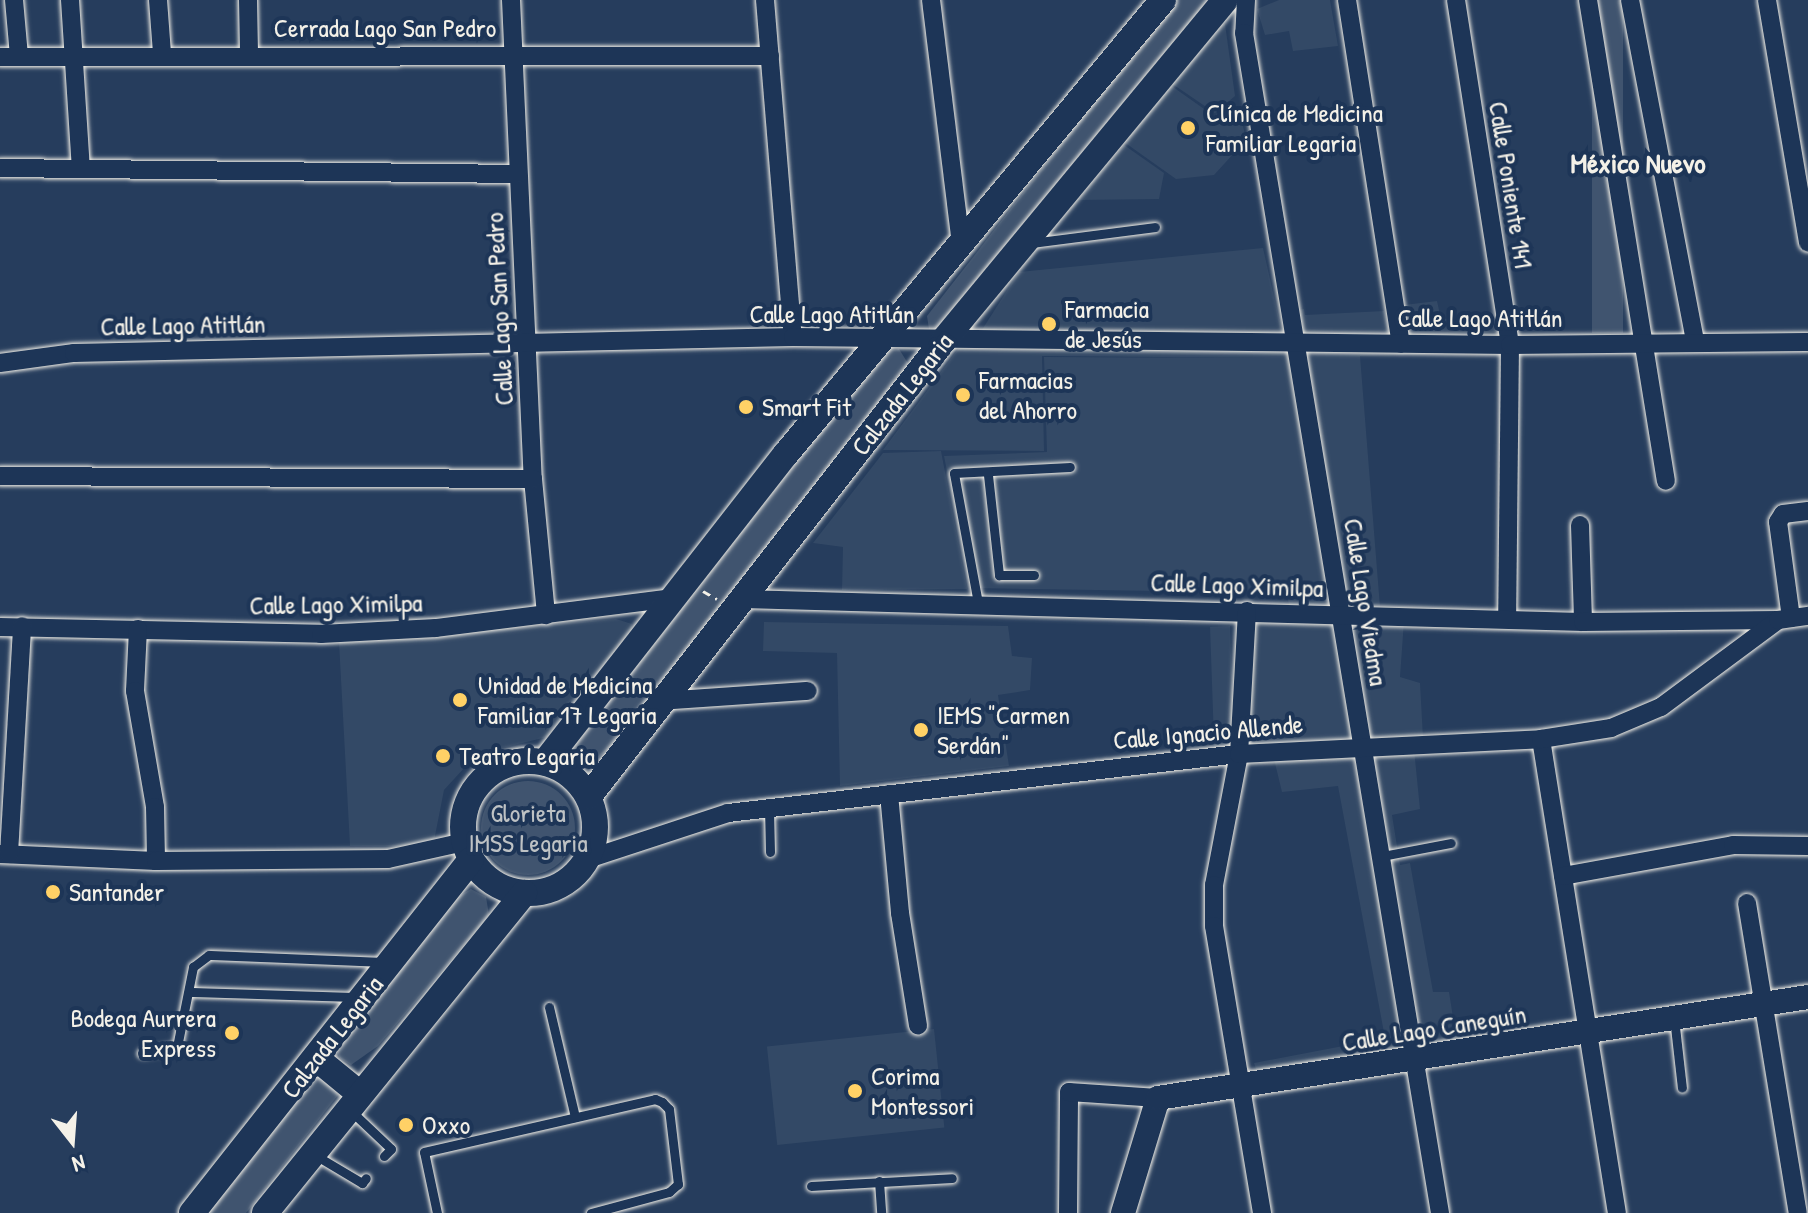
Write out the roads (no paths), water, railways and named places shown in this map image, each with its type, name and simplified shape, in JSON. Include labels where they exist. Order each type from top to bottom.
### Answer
[{"type":"main road","name":"Calzada Legaria","points":[[545,762],[880,339],[1163,0]]},
{"type":"main road","name":"Calzada Legaria","points":[[589,796],[943,341],[1225,0]]},
{"type":"main road","points":[[516,762],[545,762],[571,775],[589,796],[596,817],[588,859],[561,886],[524,893],[499,887],[468,851],[467,804],[490,774],[516,762]]},
{"type":"main road","name":"Calzada Legaria","points":[[192,1213],[391,963],[468,851]]},
{"type":"main road","points":[[265,1213],[524,893]]},
{"type":"main road","points":[[316,1058],[354,1101]]},
{"type":"street","points":[[9,56],[14,0]]},
{"type":"street","points":[[70,0],[81,168]]},
{"type":"street","points":[[158,0],[162,53]]},
{"type":"street","points":[[248,0],[249,54]]},
{"type":"street","name":"Calle Lago San Pedro","points":[[511,0],[533,479],[546,615]]},
{"type":"street","points":[[765,0],[793,337]]},
{"type":"street","points":[[931,0],[961,244]]},
{"type":"street","name":"Calle Lago Viedma","points":[[1246,0],[1244,33],[1440,1213]]},
{"type":"street","points":[[1347,0],[1401,344]]},
{"type":"street","name":"Calle Poniente 141","points":[[1456,0],[1510,345],[1507,619]]},
{"type":"street","points":[[1588,0],[1647,343],[1666,481]]},
{"type":"street","points":[[1630,0],[1695,342]]},
{"type":"street","points":[[1767,0],[1808,243]]},
{"type":"street","name":"Cerrada Lago San Pedro","points":[[9,56],[74,53],[770,56]]},
{"type":"street","points":[[0,168],[518,174]]},
{"type":"street","name":"Calle Lago Atitlán","points":[[0,363],[74,353],[528,346],[793,337],[1510,345],[1808,342]]},
{"type":"street","points":[[0,476],[533,479]]},
{"type":"street","points":[[1792,618],[1778,522],[1783,514],[1808,511]]},
{"type":"street","points":[[1580,525],[1583,622]]},
{"type":"street","name":"Calle Lago Ximilpa","points":[[0,627],[321,634],[546,615],[679,589]]},
{"type":"street","name":"Calle Lago Ximilpa","points":[[738,604],[978,603],[1583,622],[1792,618]]},
{"type":"street","points":[[1247,611],[1239,754],[1214,885],[1214,913],[1262,1213]]},
{"type":"street","name":"Calle Ignacio Allende","points":[[588,859],[701,819],[769,808],[1239,754],[1362,744],[1541,739],[1611,728],[1644,716],[1792,618]]},
{"type":"street","points":[[22,626],[4,854],[156,861],[388,859],[468,851]]},
{"type":"street","points":[[138,629],[135,691],[155,807],[156,861]]},
{"type":"street","points":[[660,701],[808,691]]},
{"type":"street","points":[[1541,739],[1617,1213]]},
{"type":"street","points":[[889,794],[918,1026]]},
{"type":"street","points":[[1563,876],[1733,845],[1808,846]]},
{"type":"street","points":[[1747,903],[1798,1213]]},
{"type":"street","name":"Calle Lago Caneguín","points":[[1068,1213],[1069,1092],[1158,1098],[1241,1089],[1808,997]]},
{"type":"street","points":[[1123,1213],[1158,1098]]},
{"type":"lane","points":[[1024,244],[1155,227]]},
{"type":"lane","points":[[978,603],[954,473],[988,475],[1070,467]]},
{"type":"lane","points":[[988,475],[999,575],[1034,575]]},
{"type":"lane","points":[[769,808],[770,852]]},
{"type":"lane","points":[[1382,856],[1451,843]]},
{"type":"lane","points":[[142,1053],[177,1047],[196,962],[218,954],[391,963]]},
{"type":"lane","points":[[189,992],[364,997]]},
{"type":"lane","points":[[549,1007],[575,1117]]},
{"type":"lane","points":[[1674,1018],[1682,1088]]},
{"type":"lane","points":[[437,1213],[424,1152],[655,1099],[662,1102],[669,1109],[680,1173],[669,1192],[591,1213]]},
{"type":"lane","points":[[354,1101],[391,1149],[384,1156]]},
{"type":"lane","points":[[312,1154],[362,1183],[366,1178]]},
{"type":"lane","points":[[811,1186],[952,1178]]},
{"type":"lane","points":[[879,1181],[881,1213]]},
{"type":"place","name":"Clínica de Medicina Familiar Legaria","points":[[1188,128]]},
{"type":"place","name":"Farmacia de Jesús","points":[[1049,324]]},
{"type":"place","name":"Farmacias del Ahorro","points":[[963,395]]},
{"type":"place","name":"Smart Fit","points":[[746,407]]},
{"type":"place","name":"Unidad de Medicina Familiar 17 Legaria","points":[[460,700]]},
{"type":"place","name":"IEMS \"Carmen Serdán\"","points":[[921,730]]},
{"type":"place","name":"Teatro Legaria","points":[[443,756]]},
{"type":"place","name":"Santander","points":[[53,892]]},
{"type":"place","name":"Bodega Aurrera Express","points":[[232,1033]]},
{"type":"place","name":"Corima Montessori","points":[[855,1091]]},
{"type":"place","name":"Oxxo","points":[[406,1125]]},
{"type":"district","name":"México Nuevo","points":[[1638,163]]},
{"type":"park label","name":"Glorieta IMSS Legaria","points":[[528,828]]}]
